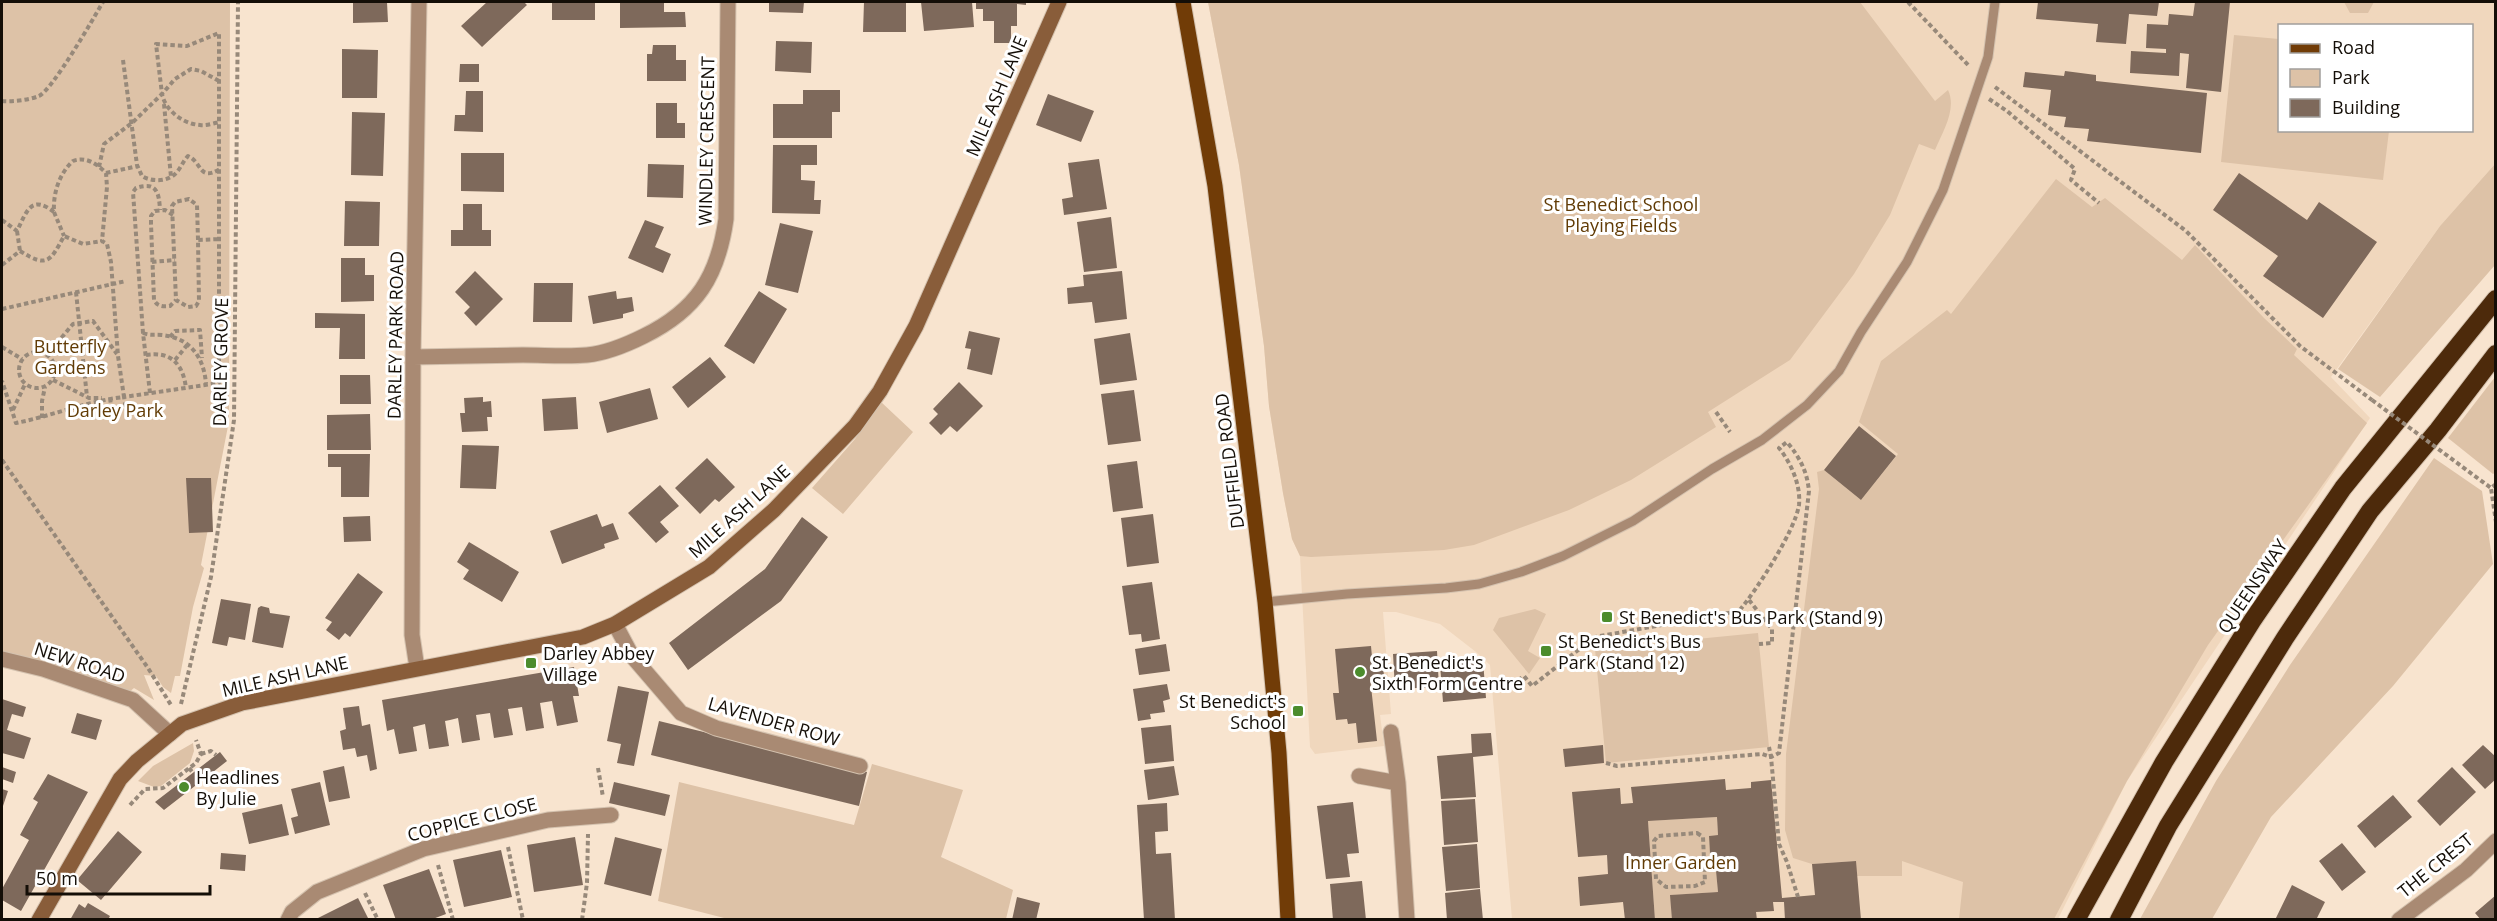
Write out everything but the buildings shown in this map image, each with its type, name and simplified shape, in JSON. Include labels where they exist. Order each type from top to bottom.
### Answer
[{"type":"highway","name":"QUEENSWAY","points":[[2076,920],[2164,762],[2252,621],[2343,488],[2496,299]]},
{"type":"highway","points":[[2119,920],[2168,826],[2292,628],[2370,511],[2438,430],[2496,354]]},
{"type":"main road","name":"DUFFIELD ROAD","points":[[1183,2],[1215,186],[1265,602],[1279,753],[1288,920]]},
{"type":"street","name":"DARLEY PARK ROAD","points":[[417,668],[412,635],[412,357],[419,2]]},
{"type":"street","name":"WINDLEY CRESCENT","points":[[412,357],[588,355],[624,346],[653,332],[681,315],[700,294],[712,275],[719,256],[726,219],[728,2]]},
{"type":"street","name":"MILE ASH LANE","points":[[39,920],[120,779],[137,761],[180,725],[242,703],[583,637],[615,624],[709,567],[758,525],[855,426],[880,391],[916,326],[941,273],[1059,2]]},
{"type":"street","name":"LAVENDER ROW","points":[[615,624],[632,657],[681,713],[716,728],[860,766]]},
{"type":"street","name":"NEW ROAD","points":[[2,659],[43,669],[133,700],[180,725]]},
{"type":"street","points":[[1391,732],[1398,783],[1407,920]]},
{"type":"street","points":[[1359,776],[1398,783]]},
{"type":"street","name":"COPPICE CLOSE","points":[[288,920],[292,912],[317,892],[423,849],[491,831],[548,820],[608,815]]},
{"type":"street","name":"THE CREST","points":[[2399,920],[2466,870],[2496,841]]},
{"type":"lane","points":[[1265,602],[1479,584],[1521,572],[1563,556],[1633,520],[1762,440],[1807,405],[1839,371],[1861,332],[1907,262],[1943,190],[1988,57],[1995,2]]},
{"type":"path","points":[[2,101],[10,102],[41,95],[66,63],[103,2]]},
{"type":"path","name":"DARLEY GROVE","points":[[180,725],[211,578],[234,420],[238,2]]},
{"type":"path","points":[[1908,2],[1964,62],[2186,231],[2300,346],[2491,488],[2496,522]]},
{"type":"path","points":[[2,381],[16,423],[42,418],[108,398],[219,383],[219,33],[187,46],[156,44],[171,177]]},
{"type":"path","points":[[123,60],[138,166],[142,176],[148,179],[171,177],[188,156],[204,172],[211,174],[220,168]]},
{"type":"path","points":[[99,167],[104,144],[132,123],[184,72],[191,69],[201,71],[219,81]]},
{"type":"path","points":[[1977,90],[2007,111],[2075,169],[2071,180],[2098,203]]},
{"type":"path","points":[[163,102],[175,114],[201,126],[220,123]]},
{"type":"path","points":[[102,241],[107,187],[106,173],[83,159],[73,161],[55,193],[54,212],[64,236],[83,244],[102,241],[107,244],[110,252],[118,356],[126,410]]},
{"type":"path","points":[[106,173],[138,166]]},
{"type":"path","points":[[150,393],[143,333],[133,192],[136,188],[147,186],[156,190],[159,194],[160,210]]},
{"type":"path","points":[[173,214],[160,210],[152,213],[151,216],[153,295],[156,303],[170,306],[176,300],[175,260],[173,214],[172,206],[175,202],[184,199],[197,205],[198,304],[188,307],[176,300]]},
{"type":"path","points":[[54,212],[45,205],[34,204],[27,210],[17,231],[20,251],[36,261],[46,260],[51,258],[64,236]]},
{"type":"path","points":[[2,220],[17,231]]},
{"type":"path","points":[[198,240],[220,239]]},
{"type":"path","points":[[2,266],[20,251]]},
{"type":"path","points":[[152,262],[175,260]]},
{"type":"path","points":[[2,309],[126,281]]},
{"type":"path","points":[[76,292],[87,397]]},
{"type":"path","points":[[47,355],[73,324],[93,321],[118,356]]},
{"type":"path","points":[[170,337],[175,331],[200,330],[206,384]]},
{"type":"path","points":[[143,333],[170,337],[188,344],[196,351],[202,362]]},
{"type":"path","points":[[175,360],[188,344]]},
{"type":"path","points":[[2,346],[22,359]]},
{"type":"path","points":[[34,352],[47,355],[53,360],[56,368],[53,380],[45,387],[35,389],[25,384],[19,373],[22,359],[34,352]]},
{"type":"path","points":[[146,355],[162,354],[175,360],[183,373],[186,388]]},
{"type":"path","points":[[53,380],[87,397],[108,398]]},
{"type":"path","points":[[12,411],[25,384]]},
{"type":"path","points":[[42,418],[45,387]]},
{"type":"path","points":[[108,398],[112,412]]},
{"type":"path","points":[[1716,412],[1730,432]]},
{"type":"path","points":[[1506,688],[1524,676],[1532,686],[1595,637],[1739,612],[1749,600],[1791,528],[1799,504],[1791,464],[1779,448],[1787,442],[1798,455],[1807,474],[1809,491],[1779,753],[1771,757],[1762,754],[1617,766],[1606,763]]},
{"type":"path","points":[[2,460],[148,668],[180,725],[201,754]]},
{"type":"path","points":[[2491,488],[2496,484]]},
{"type":"path","points":[[1749,600],[1772,629],[1772,643],[1760,644]]},
{"type":"path","points":[[1769,747],[1779,844],[1798,897]]},
{"type":"path","points":[[128,807],[146,789],[163,788],[196,763],[201,754],[211,751],[216,755]]},
{"type":"path","points":[[189,768],[193,773]]},
{"type":"path","points":[[598,768],[608,815]]},
{"type":"path","points":[[1697,833],[1703,837],[1705,882],[1695,886],[1666,887],[1656,879],[1654,841],[1658,836],[1697,833]]},
{"type":"path","points":[[582,920],[587,883],[588,838]]},
{"type":"path","points":[[509,848],[523,920]]},
{"type":"path","points":[[438,865],[453,920]]},
{"type":"path","points":[[370,904],[378,920]]},
{"type":"shaded area","points":[[1208,2],[2495,2],[2495,164],[2440,226],[2331,377],[2370,418],[2127,781],[2058,919],[1512,919],[1490,665],[1476,652],[1440,624],[1396,612],[1383,612],[1391,714],[1380,715],[1384,746],[1315,754],[1310,747],[1300,556],[1292,539],[1283,493],[1269,406],[1264,346],[1239,165]]},
{"type":"green space","name":"Darley Park","points":[[2,2],[230,2],[229,421],[201,565],[204,568],[193,607],[180,676],[175,676],[171,693],[163,687],[156,676],[144,675],[154,700],[134,688],[128,693],[2,654]]},
{"type":"green space","name":"St Benedict School Playing Fields","points":[[1208,2],[1860,2],[1935,101],[1948,90],[1950,112],[1935,150],[1919,144],[1890,215],[1854,274],[1790,360],[1708,412],[1716,427],[1631,480],[1569,510],[1474,545],[1444,550],[1300,556],[1292,539],[1283,493],[1269,406],[1264,346],[1239,165]]},
{"type":"green space","points":[[2344,2],[2374,2],[2368,13],[2350,13]]},
{"type":"green space","points":[[2234,35],[2278,39],[2278,132],[2389,132],[2383,180],[2221,162]]},
{"type":"green space","points":[[2495,164],[2495,265],[2380,397],[2338,369],[2440,226]]},
{"type":"green space","points":[[2056,179],[2092,207],[2105,198],[2182,260],[2195,245],[2264,318],[2297,349],[2294,355],[2367,423],[2208,645],[2127,781],[2054,919],[1959,919],[1963,882],[1902,861],[1902,876],[1857,876],[1855,861],[1812,864],[1793,858],[1785,830],[1786,754],[1819,489],[1817,472],[1824,470],[1861,500],[1898,454],[1859,422],[1881,361],[1947,310],[1951,314]]},
{"type":"green space","points":[[2495,377],[2496,472],[2493,474],[2448,438]]},
{"type":"green space","points":[[880,401],[913,432],[843,514],[812,488],[855,439]]},
{"type":"green space","points":[[2434,458],[2482,491],[2493,564],[2393,686],[2271,817],[2212,919],[2140,919],[2216,781],[2290,665]]},
{"type":"green space","points":[[1535,609],[1546,614],[1528,651],[1540,658],[1529,674],[1493,630],[1499,618]]},
{"type":"green space","points":[[1758,633],[1769,747],[1606,763],[1595,649]]},
{"type":"green space","points":[[193,743],[194,751],[190,763],[161,786],[154,787],[138,781],[153,766]]},
{"type":"green space","points":[[872,764],[963,790],[941,857],[1013,890],[1006,919],[728,919],[658,901],[679,782],[854,825]]},
{"type":"green space","name":"Inner Garden","points":[[1717,817],[1718,835],[1709,836],[1711,871],[1716,871],[1718,892],[1671,895],[1672,919],[1655,919],[1648,821]]},
{"type":"place","name":"St Benedict's Bus Park (Stand 9)","points":[[1607,617]]},
{"type":"place","name":"St Benedict's Bus Park (Stand 12)","points":[[1546,651]]},
{"type":"place","name":"Darley Abbey Village","points":[[531,663]]},
{"type":"place","name":"St. Benedict's Sixth Form Centre","points":[[1360,672]]},
{"type":"place","name":"St Benedict's School","points":[[1298,711]]},
{"type":"place","name":"Headlines By Julie","points":[[184,787]]},
{"type":"park label","name":"Butterfly Gardens","points":[[70,356]]}]
